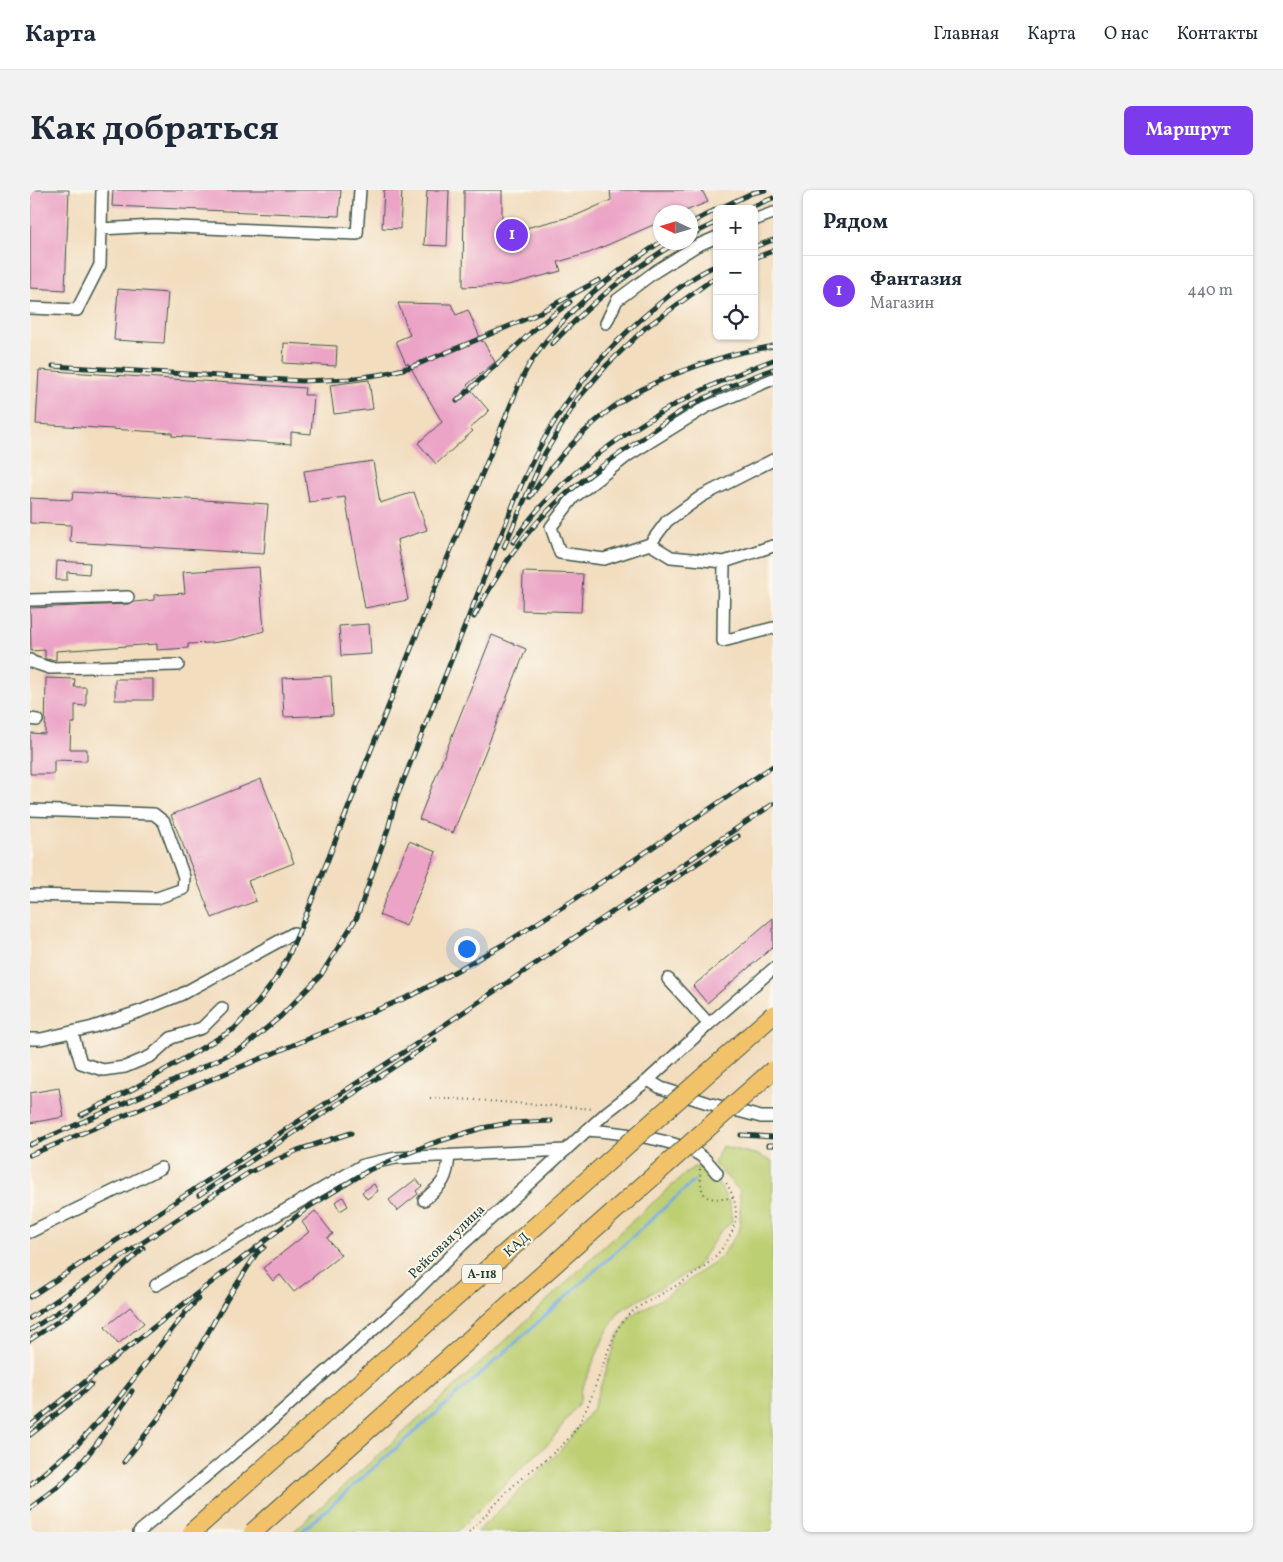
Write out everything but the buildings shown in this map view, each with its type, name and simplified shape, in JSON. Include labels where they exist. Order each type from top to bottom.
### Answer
[{"type":"highway","name":"КАД","points":[[192,1532],[773,1015]]},
{"type":"highway","name":"А-118","points":[[253,1532],[773,1070]]},
{"type":"street","points":[[30,308],[77,310],[100,265],[102,190]]},
{"type":"street","points":[[101,229],[154,226],[357,234],[360,190]]},
{"type":"street","points":[[758,219],[773,213]]},
{"type":"street","points":[[606,323],[617,300],[656,271],[696,246],[713,239]]},
{"type":"street","points":[[773,379],[706,407],[630,454],[573,498],[551,527],[560,553],[604,559],[650,544],[667,521],[702,496],[773,460]]},
{"type":"street","points":[[650,544],[671,557],[724,562],[773,546]]},
{"type":"street","points":[[724,562],[724,641],[773,628]]},
{"type":"street","points":[[30,600],[128,597]]},
{"type":"street","points":[[30,660],[50,668],[178,664]]},
{"type":"street","points":[[30,810],[154,814],[164,822],[184,877],[183,889],[157,898],[30,895]]},
{"type":"street","points":[[30,1040],[93,1027],[141,1011],[180,994],[294,933]]},
{"type":"street","name":"Рейсовая улица","points":[[139,1532],[299,1396],[409,1298],[462,1245],[587,1130],[648,1080],[773,969]]},
{"type":"street","points":[[668,980],[709,1024]]},
{"type":"street","points":[[72,1032],[82,1063],[103,1070],[125,1067],[151,1056],[171,1038],[202,1028],[222,1008]]},
{"type":"street","points":[[648,1080],[661,1088],[708,1103],[761,1117],[773,1117]]},
{"type":"street","points":[[587,1130],[609,1131],[667,1143],[692,1151],[702,1156],[717,1172]]},
{"type":"street","points":[[156,1285],[363,1165],[396,1158],[566,1150]]},
{"type":"street","points":[[424,1200],[442,1183],[447,1172],[449,1156]]},
{"type":"street","points":[[30,1232],[161,1168]]},
{"type":"path","points":[[430,1098],[593,1109],[607,1112]]},
{"type":"path","points":[[702,1156],[700,1171],[702,1194],[707,1199],[714,1200],[733,1198]]},
{"type":"path","points":[[469,1532],[515,1484],[564,1443],[576,1428],[623,1320],[634,1310],[704,1267],[721,1252],[731,1234],[736,1220],[736,1211],[733,1198],[725,1182],[717,1172]]},
{"type":"green space","points":[[722,1146],[758,1155],[773,1162],[773,1532],[477,1532],[561,1450],[593,1408],[619,1334],[632,1315],[663,1298],[720,1258],[740,1229],[740,1191],[714,1164]]},
{"type":"green space","points":[[693,1167],[710,1170],[730,1204],[732,1222],[720,1232],[696,1268],[619,1311],[604,1337],[581,1391],[580,1401],[551,1441],[457,1532],[293,1532],[506,1340],[602,1248]]},
{"type":"waterway","points":[[301,1532],[494,1362],[694,1181]]},
{"type":"railway","points":[[726,205],[752,193],[765,190]]},
{"type":"railway","points":[[756,205],[773,198]]},
{"type":"railway","points":[[698,219],[713,211]]},
{"type":"railway","points":[[698,232],[713,224]]},
{"type":"railway","points":[[758,246],[773,240]]},
{"type":"railway","points":[[81,1115],[133,1089],[234,1029],[275,980],[288,957],[308,910],[433,593],[518,387],[532,359],[576,307],[608,279],[653,248]]},
{"type":"railway","points":[[552,344],[611,288],[665,250]]},
{"type":"railway","points":[[758,257],[773,251]]},
{"type":"railway","points":[[30,1145],[157,1089],[244,1047],[281,1016],[321,975],[357,917],[388,829],[396,799],[517,495],[543,441],[574,393],[610,349],[631,328],[669,296],[713,267]]},
{"type":"railway","points":[[504,547],[545,453],[577,400],[607,365],[645,328],[713,279]]},
{"type":"railway","points":[[53,366],[302,381],[349,379],[383,374],[411,367],[533,316],[599,280]]},
{"type":"railway","points":[[457,401],[537,327],[570,302]]},
{"type":"railway","points":[[530,497],[548,472],[580,436],[604,414],[628,397],[653,383],[694,367],[734,354],[773,346]]},
{"type":"railway","points":[[513,542],[536,511],[564,483],[595,456],[629,432],[701,391],[773,360]]},
{"type":"railway","points":[[474,617],[519,544],[541,518],[573,488],[686,408],[723,389],[773,369]]},
{"type":"railway","points":[[30,1155],[415,994],[504,944],[591,889],[773,766]]},
{"type":"railway","points":[[30,1297],[407,1050],[773,804]]},
{"type":"railway","points":[[628,910],[738,836]]},
{"type":"railway","points":[[199,1195],[435,1040]]},
{"type":"railway","points":[[30,1426],[307,1208],[369,1170],[430,1144],[482,1128],[510,1123],[551,1121]]},
{"type":"railway","points":[[30,1318],[250,1172],[298,1150],[351,1133]]},
{"type":"railway","points":[[741,1135],[773,1137]]},
{"type":"railway","points":[[768,1145],[773,1145]]},
{"type":"railway","points":[[124,1462],[160,1416],[226,1301],[257,1253],[264,1247]]},
{"type":"railway","points":[[30,1340],[95,1293],[143,1248]]},
{"type":"railway","points":[[30,1485],[78,1444],[114,1404],[198,1299]]},
{"type":"railway","points":[[30,1330],[70,1304]]},
{"type":"railway","points":[[30,1435],[78,1397],[91,1384]]},
{"type":"railway","points":[[30,1508],[58,1487],[79,1465],[107,1429],[132,1391]]},
{"type":"place","name":"Фантазия","points":[[512,235]]}]
